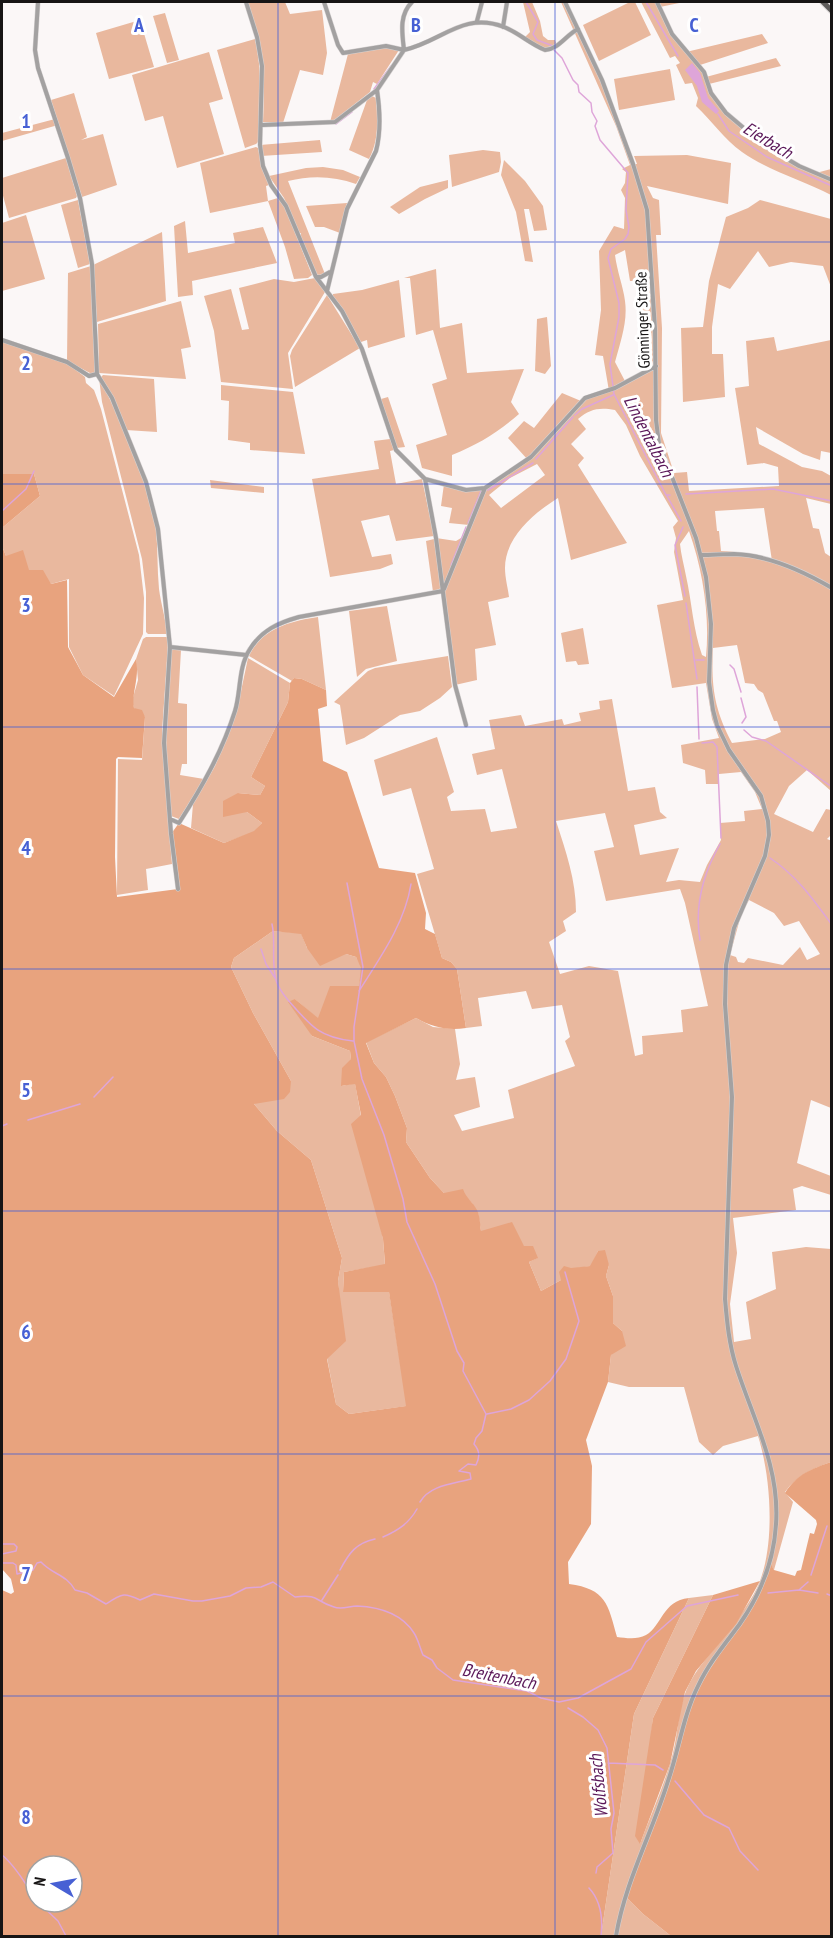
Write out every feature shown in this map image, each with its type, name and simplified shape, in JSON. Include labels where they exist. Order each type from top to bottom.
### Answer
[{"type":"main road","points":[[824,2],[831,11]]},
{"type":"street","points":[[38,2],[35,50],[38,68],[69,158],[80,198],[92,264],[98,374],[112,398],[146,482],[158,529],[170,647],[164,742],[178,889]]},
{"type":"street","points":[[246,2],[255,28],[262,66],[260,145],[263,166],[271,184],[286,206],[316,277],[342,311],[362,349],[396,450],[425,479],[466,490],[485,488],[531,457],[585,398],[609,391],[657,366]]},
{"type":"street","points":[[324,2],[338,45],[343,53],[386,46],[404,50],[477,21],[503,27],[545,50],[551,50],[578,29]]},
{"type":"street","points":[[262,125],[335,122],[377,90],[404,50],[402,20],[412,2]]},
{"type":"street","points":[[477,21],[482,2]]},
{"type":"street","points":[[503,27],[507,2]]},
{"type":"street","name":"Gönninger Straße","points":[[565,2],[602,80],[633,164],[647,210],[657,366],[656,420],[659,444],[701,555],[710,616],[709,682],[713,711],[729,750],[761,796],[769,835],[765,856],[734,928],[726,964],[725,1004],[732,1097],[725,1299],[727,1325],[736,1366],[760,1430],[773,1474],[777,1500],[776,1524],[770,1562],[759,1592],[747,1613],[708,1667],[690,1704],[665,1791],[625,1896],[616,1936]]},
{"type":"street","points":[[657,2],[672,34],[704,72],[711,93],[726,113],[765,146],[799,166],[831,180]]},
{"type":"street","points":[[327,291],[347,209],[376,151],[379,114],[377,90]]},
{"type":"street","points":[[316,277],[327,275],[331,271]]},
{"type":"street","points":[[2,340],[67,362],[89,376],[98,374]]},
{"type":"street","points":[[425,479],[436,538],[455,685],[466,724]]},
{"type":"street","points":[[443,591],[485,488]]},
{"type":"street","points":[[701,555],[735,554],[760,558],[804,573],[831,588]]},
{"type":"street","points":[[170,819],[179,822],[214,764],[235,710],[246,655],[266,631],[280,623],[299,617],[443,591]]},
{"type":"street","points":[[170,647],[246,655]]},
{"type":"shaded area","points":[[247,2],[285,2],[290,14],[322,10],[327,53],[323,75],[300,70],[283,123],[263,122],[261,61],[256,31]]},
{"type":"shaded area","points":[[523,2],[532,2],[543,36],[548,40],[555,40],[557,46],[545,50],[524,38],[530,32]]},
{"type":"shaded area","points":[[561,2],[565,2],[602,80],[633,164],[637,164],[634,156],[687,155],[731,163],[728,204],[647,186],[653,198],[659,200],[661,235],[656,235],[662,328],[661,433],[674,473],[687,472],[689,491],[779,486],[778,467],[764,463],[747,465],[735,388],[749,386],[746,341],[774,337],[777,351],[831,340],[831,453],[821,451],[820,460],[803,454],[756,427],[759,444],[802,467],[822,471],[831,476],[831,504],[806,498],[813,528],[819,529],[825,553],[831,557],[831,791],[807,770],[789,786],[774,814],[813,832],[826,809],[831,810],[831,835],[827,839],[832,841],[831,1108],[811,1100],[797,1163],[831,1176],[831,1195],[802,1186],[793,1189],[796,1210],[733,1218],[737,1253],[730,1304],[734,1342],[751,1339],[746,1302],[776,1289],[772,1252],[806,1247],[831,1249],[831,1462],[805,1473],[785,1492],[793,1502],[774,1570],[770,1563],[763,1582],[675,1758],[625,1896],[671,1936],[601,1936],[634,1714],[689,1598],[713,1595],[653,1718],[640,1844],[670,1765],[686,1691],[700,1667],[750,1601],[765,1565],[770,1509],[766,1470],[758,1436],[723,1446],[713,1455],[699,1442],[684,1387],[629,1387],[608,1382],[611,1355],[622,1331],[613,1323],[613,1296],[606,1276],[609,1265],[598,1251],[591,1266],[571,1269],[561,1280],[541,1291],[529,1262],[537,1258],[524,1247],[518,1237],[481,1231],[478,1213],[472,1203],[465,1197],[444,1193],[430,1178],[406,1142],[407,1128],[395,1096],[386,1077],[374,1063],[366,1042],[416,1018],[433,1027],[455,1029],[460,1064],[456,1080],[475,1077],[480,1107],[454,1115],[462,1131],[514,1118],[508,1090],[575,1066],[565,1041],[570,1037],[562,1005],[532,1009],[526,991],[478,998],[482,1026],[466,1028],[457,969],[451,962],[442,958],[417,874],[434,869],[411,788],[383,796],[374,760],[437,737],[454,792],[447,797],[451,811],[485,809],[491,832],[517,828],[502,769],[477,775],[472,754],[495,749],[489,720],[521,715],[525,726],[562,719],[564,725],[581,721],[579,713],[600,709],[599,701],[612,699],[628,791],[655,787],[660,812],[667,818],[634,825],[640,855],[679,848],[666,882],[679,880],[700,882],[721,840],[720,823],[745,821],[744,811],[762,809],[755,792],[741,772],[719,774],[718,784],[706,784],[705,770],[683,763],[681,745],[719,738],[712,719],[706,683],[672,688],[657,605],[683,600],[674,552],[676,538],[673,527],[678,521],[640,456],[626,425],[615,410],[595,410],[578,419],[586,429],[571,444],[584,458],[578,465],[627,543],[571,560],[558,498],[540,511],[515,536],[506,557],[505,575],[509,597],[488,602],[496,645],[475,649],[477,680],[455,685],[436,538],[456,541],[466,535],[469,525],[449,523],[452,508],[441,506],[444,484],[471,488],[481,487],[498,480],[528,460],[508,438],[524,421],[534,428],[562,393],[581,401],[609,391],[603,356],[595,355],[601,310],[599,251],[614,226],[624,229],[625,198],[621,190],[625,183],[626,172],[622,169],[630,165],[616,126]],"holes":[[[625,250],[630,281],[641,281],[643,321],[646,321],[648,370],[626,383],[615,362],[626,309],[615,255]],[[537,464],[545,475],[501,508],[489,495],[510,478]],[[764,508],[772,561],[721,551],[719,531],[717,531],[715,511]],[[689,531],[704,593],[707,625],[706,657],[702,655],[680,544]],[[737,645],[745,683],[754,684],[763,693],[781,732],[765,739],[732,743],[721,719],[715,697],[713,648]],[[605,813],[614,847],[594,851],[606,901],[680,889],[708,1006],[681,1010],[683,1032],[642,1036],[643,1054],[635,1056],[618,971],[589,966],[560,974],[549,942],[566,931],[563,921],[576,912],[576,900],[567,855],[556,821]],[[749,900],[774,913],[784,926],[799,921],[820,954],[807,960],[800,947],[783,965],[748,958],[744,963],[738,962],[736,957],[730,955],[741,915]]]},
{"type":"shaded area","points":[[630,2],[635,2],[651,35],[599,61],[583,25]]},
{"type":"shaded area","points":[[641,2],[684,2],[660,7],[672,34],[686,52],[762,34],[768,43],[700,65],[706,77],[776,58],[781,66],[709,84],[716,102],[765,146],[816,173],[831,169],[831,195],[752,158],[724,136],[696,106],[698,98],[692,83],[685,84],[676,65],[680,63],[675,56],[670,58]]},
{"type":"shaded area","points":[[165,13],[179,60],[167,63],[153,16]]},
{"type":"shaded area","points":[[140,20],[154,67],[109,79],[96,33]]},
{"type":"shaded area","points":[[255,39],[260,77],[259,141],[245,148],[217,50]]},
{"type":"shaded area","points":[[386,47],[399,50],[377,84],[373,82],[370,92],[330,122],[348,54]]},
{"type":"shaded area","points":[[209,52],[223,99],[209,103],[224,154],[177,168],[163,116],[145,121],[132,75]]},
{"type":"shaded area","points":[[692,63],[700,73],[708,98],[719,111],[716,114],[702,102],[697,86],[685,70]]},
{"type":"shaded area","points":[[670,69],[675,100],[619,110],[614,79]]},
{"type":"shaded area","points":[[74,93],[87,137],[81,140],[103,134],[117,185],[82,197],[51,100]]},
{"type":"shaded area","points":[[372,96],[376,98],[377,129],[375,144],[369,159],[349,150],[367,100]]},
{"type":"shaded area","points":[[55,119],[58,125],[2,141],[2,133]]},
{"type":"shaded area","points":[[320,140],[322,152],[261,156],[260,145]]},
{"type":"shaded area","points":[[256,147],[269,185],[266,186],[268,201],[210,213],[200,163]]},
{"type":"shaded area","points":[[483,150],[500,152],[499,172],[452,187],[449,155]]},
{"type":"shaded area","points":[[66,158],[76,198],[9,218],[2,192],[2,178]]},
{"type":"shaded area","points":[[504,160],[525,181],[543,206],[547,230],[534,231],[529,209],[524,209],[533,262],[525,261],[516,212],[501,175]]},
{"type":"shaded area","points":[[323,167],[343,170],[360,177],[356,184],[322,177],[288,181],[325,274],[317,276],[301,239],[301,233],[284,198],[269,176],[306,168]]},
{"type":"shaded area","points":[[448,180],[448,188],[399,214],[390,207],[420,187]]},
{"type":"shaded area","points":[[281,197],[312,275],[308,278],[294,279],[268,201]]},
{"type":"shaded area","points":[[78,200],[90,264],[78,268],[61,205]]},
{"type":"shaded area","points":[[760,200],[831,219],[831,287],[823,266],[791,262],[769,267],[758,251],[730,289],[718,284],[712,327],[712,354],[723,354],[725,397],[683,402],[681,328],[703,327],[709,281],[726,217]]},
{"type":"shaded area","points":[[347,203],[340,233],[324,227],[315,227],[306,206]]},
{"type":"shaded area","points":[[26,215],[45,279],[2,291],[2,223]]},
{"type":"shaded area","points":[[185,221],[188,253],[235,243],[233,233],[263,227],[277,263],[192,281],[193,295],[178,297],[174,226]]},
{"type":"shaded area","points":[[162,232],[166,301],[97,322],[93,265]]},
{"type":"shaded area","points":[[91,266],[95,373],[90,373],[67,361],[68,273]]},
{"type":"shaded area","points":[[436,269],[440,328],[462,323],[467,373],[524,369],[511,402],[519,414],[487,438],[452,455],[452,476],[422,468],[416,445],[447,435],[432,384],[447,379],[433,330],[416,335],[410,278],[404,278]]},
{"type":"shaded area","points":[[315,278],[325,292],[288,353],[293,389],[221,382],[214,331],[204,296],[231,289],[242,330],[249,329],[239,288],[274,279],[294,282]]},
{"type":"shaded area","points":[[399,280],[405,337],[368,348],[367,340],[361,342],[333,294],[362,290]]},
{"type":"shaded area","points":[[327,295],[360,348],[295,387],[290,356],[292,350]]},
{"type":"shaded area","points":[[181,301],[191,347],[181,349],[186,379],[99,373],[98,324]]},
{"type":"shaded area","points":[[547,317],[551,366],[545,374],[535,371],[537,319]]},
{"type":"shaded area","points":[[2,342],[67,363],[85,377],[86,383],[94,390],[101,409],[139,555],[144,598],[143,634],[114,696],[83,675],[69,647],[69,579],[51,584],[6,556],[2,546],[2,528],[40,496],[34,474],[2,474]]},
{"type":"shaded area","points":[[103,375],[154,379],[157,432],[126,430],[101,377]]},
{"type":"shaded area","points":[[99,378],[134,452],[148,492],[157,536],[159,589],[167,634],[148,634],[146,632],[146,592],[142,559],[102,402]]},
{"type":"shaded area","points":[[221,385],[293,392],[305,454],[250,450],[250,443],[228,440],[229,401],[221,400]]},
{"type":"shaded area","points":[[388,397],[405,447],[396,448],[381,399]]},
{"type":"shaded area","points":[[390,439],[394,450],[390,451],[396,484],[422,479],[434,536],[396,541],[389,515],[361,521],[372,557],[391,554],[393,564],[380,569],[330,577],[312,479],[379,469],[374,441]]},
{"type":"shaded area","points":[[2,474],[34,474],[40,496],[2,528]]},
{"type":"shaded area","points":[[210,480],[264,487],[264,493],[211,488]]},
{"type":"shaded area","points":[[434,539],[441,588],[433,592],[426,541]]},
{"type":"shaded area","points":[[2,546],[6,556],[23,550],[29,570],[43,570],[51,584],[67,580],[68,647],[83,675],[114,697],[136,659],[134,708],[142,710],[145,717],[142,758],[118,757],[116,759],[117,897],[178,889],[171,834],[179,823],[224,843],[254,831],[262,823],[247,812],[223,817],[223,801],[238,793],[260,795],[265,786],[251,777],[288,702],[290,683],[294,678],[302,679],[326,690],[327,706],[318,709],[323,761],[347,772],[379,868],[415,873],[426,913],[425,929],[435,934],[442,958],[451,962],[457,969],[466,1028],[440,1028],[416,1018],[366,1043],[374,1063],[386,1077],[395,1096],[407,1128],[406,1142],[430,1178],[444,1193],[463,1189],[477,1210],[481,1231],[512,1222],[524,1246],[533,1246],[538,1258],[529,1262],[541,1291],[561,1280],[559,1272],[564,1266],[571,1268],[590,1266],[598,1251],[605,1250],[609,1265],[606,1276],[613,1296],[613,1323],[622,1331],[626,1346],[611,1355],[608,1382],[586,1440],[592,1466],[591,1524],[568,1562],[569,1584],[591,1590],[604,1600],[617,1637],[643,1637],[656,1626],[673,1604],[689,1598],[634,1714],[601,1936],[2,1936],[2,1590],[11,1594],[14,1592],[11,1579],[2,1569]],"holes":[[[273,931],[301,934],[307,948],[320,966],[346,954],[356,957],[361,968],[359,986],[330,986],[318,1018],[295,999],[288,1002],[312,1036],[350,1051],[351,1059],[342,1068],[341,1086],[355,1084],[361,1115],[351,1124],[383,1239],[385,1264],[344,1272],[343,1292],[389,1292],[406,1406],[349,1414],[336,1404],[327,1359],[346,1341],[338,1281],[342,1258],[311,1160],[277,1131],[254,1104],[284,1099],[290,1092],[291,1081],[253,1013],[231,967],[234,958]]]},
{"type":"shaded area","points":[[387,606],[397,661],[366,669],[357,677],[349,611]]},
{"type":"shaded area","points":[[318,617],[326,690],[302,679],[294,678],[292,681],[249,656],[269,632],[288,624]]},
{"type":"shaded area","points":[[583,628],[589,664],[578,665],[576,661],[566,662],[561,633]]},
{"type":"shaded area","points":[[167,637],[162,732],[172,864],[146,869],[148,890],[117,895],[118,759],[142,760],[145,717],[134,708],[132,701],[138,680],[136,659],[143,639]]},
{"type":"shaded area","points":[[171,650],[181,650],[178,703],[187,704],[187,764],[182,764],[180,775],[204,779],[179,819],[171,816],[165,736]]},
{"type":"shaded area","points":[[448,656],[452,687],[440,698],[420,711],[400,715],[364,738],[346,745],[340,705],[334,702],[368,671]]},
{"type":"shaded area","points":[[248,658],[290,683],[288,702],[251,777],[265,786],[260,795],[238,793],[247,812],[262,823],[254,832],[224,843],[191,828],[193,804],[215,766],[237,710]]},
{"type":"shaded area","points":[[273,931],[301,933],[307,948],[356,957],[362,968],[359,987],[318,1019],[295,999],[312,1036],[350,1051],[351,1059],[342,1086],[355,1083],[383,1239],[385,1265],[344,1272],[343,1292],[389,1291],[407,1406],[349,1414],[336,1404],[327,1358],[340,1305],[338,1281],[342,1258],[311,1160],[277,1131],[254,1104],[291,1081],[253,1013],[231,967],[234,958]]},
{"type":"shaded area","points":[[831,1462],[831,1936],[671,1936],[625,1896],[657,1813],[684,1721],[698,1685],[747,1613],[770,1562],[774,1570],[795,1576],[797,1571],[801,1570],[810,1533],[814,1534],[817,1524],[816,1520],[785,1493],[794,1481],[805,1473]]},
{"type":"shaded area","points":[[760,1581],[736,1624],[696,1671],[685,1692],[670,1764],[640,1844],[635,1836],[653,1718],[713,1595]]},
{"type":"waterway","name":"Lindentalbach","points":[[526,2],[538,22],[533,34],[537,40],[553,46]]},
{"type":"waterway","name":"Eierbach","points":[[646,2],[678,56]]},
{"type":"waterway","name":"Lindentalbach","points":[[554,50],[562,58],[578,85],[579,92],[591,103],[600,140],[628,173],[626,210],[628,234],[611,249],[608,258],[619,303],[619,317],[610,364],[614,394],[666,495],[670,495]]},
{"type":"waterway","points":[[374,89],[391,66]]},
{"type":"waterway","points":[[336,124],[352,112]]},
{"type":"waterway","name":"Eierbach","points":[[718,114],[729,131],[767,157],[832,186]]},
{"type":"waterway","points":[[575,415],[582,409],[613,395]]},
{"type":"waterway","points":[[536,459],[573,417]]},
{"type":"waterway","points":[[488,490],[533,463]]},
{"type":"waterway","points":[[2,511],[26,489],[34,471]]},
{"type":"waterway","name":"Lindentalbach","points":[[686,494],[773,489],[832,501]]},
{"type":"waterway","points":[[468,523],[481,491]]},
{"type":"waterway","points":[[667,496],[681,521]]},
{"type":"waterway","points":[[451,565],[466,527]]},
{"type":"waterway","points":[[683,527],[675,545],[685,596]]},
{"type":"waterway","points":[[686,603],[697,679]]},
{"type":"waterway","points":[[696,660],[704,660]]},
{"type":"waterway","points":[[730,665],[734,669],[741,692]]},
{"type":"waterway","points":[[697,687],[699,739]]},
{"type":"waterway","points":[[741,698],[746,717],[742,723]]},
{"type":"waterway","points":[[744,730],[752,737],[766,741],[832,787]]},
{"type":"waterway","points":[[702,743],[713,742],[717,747],[721,838]]},
{"type":"waterway","points":[[700,940],[698,914],[701,890],[720,844]]},
{"type":"waterway","points":[[770,858],[796,880],[832,925]]},
{"type":"waterway","points":[[347,883],[363,967],[354,1027],[354,1041],[362,1079],[384,1135],[403,1199],[407,1222],[435,1284],[457,1351],[464,1363],[463,1371],[486,1414],[482,1431],[474,1444],[479,1454],[476,1465],[468,1464],[459,1471],[470,1473],[471,1479],[436,1489],[424,1496],[420,1502]]},
{"type":"waterway","points":[[359,991],[397,926],[411,884]]},
{"type":"waterway","points":[[272,924],[275,973],[281,991],[303,1016],[323,1033],[353,1041]]},
{"type":"waterway","points":[[261,949],[266,964],[275,978]]},
{"type":"waterway","points":[[94,1097],[113,1077]]},
{"type":"waterway","points":[[28,1120],[80,1104]]},
{"type":"waterway","points":[[2,1126],[7,1124]]},
{"type":"waterway","points":[[487,1414],[511,1409],[529,1400],[550,1381],[566,1359],[579,1321],[565,1272]]},
{"type":"waterway","points":[[383,1537],[403,1526],[417,1509]]},
{"type":"waterway","points":[[811,1575],[827,1526]]},
{"type":"waterway","points":[[340,1570],[354,1550],[363,1543],[375,1539]]},
{"type":"waterway","name":"Breitenbach","points":[[2,1544],[14,1544],[17,1547],[16,1551],[2,1554]]},
{"type":"waterway","name":"Breitenbach","points":[[2,1563],[16,1565],[17,1574],[33,1570],[37,1563],[41,1562],[68,1581],[75,1590],[87,1593],[106,1604],[122,1595],[140,1600],[154,1594],[202,1601],[230,1596],[246,1588],[261,1587],[273,1582],[295,1597],[313,1597],[337,1608],[357,1606],[374,1608],[396,1616],[414,1633],[423,1655],[432,1660],[437,1668],[453,1680],[527,1691],[541,1698],[559,1702],[578,1698],[631,1669],[646,1642],[687,1606],[738,1595]]},
{"type":"waterway","points":[[322,1600],[338,1575]]},
{"type":"waterway","points":[[800,1589],[808,1582]]},
{"type":"waterway","name":"Breitenbach","points":[[768,1593],[799,1590],[818,1593]]},
{"type":"waterway","name":"Breitenbach","points":[[827,1594],[832,1596]]},
{"type":"waterway","name":"Wolfsbach","points":[[568,1708],[598,1730],[607,1748],[614,1813],[611,1829],[613,1853],[597,1867],[596,1873]]},
{"type":"waterway","points":[[608,1763],[655,1765],[663,1770]]},
{"type":"waterway","points":[[675,1781],[704,1815],[729,1828],[740,1851],[758,1870]]},
{"type":"waterway","points":[[2,1855],[24,1882]]},
{"type":"waterway","name":"Wolfsbach","points":[[589,1888],[600,1910],[601,1936]]},
{"type":"waterway","points":[[51,1914],[58,1921],[66,1936]]}]
